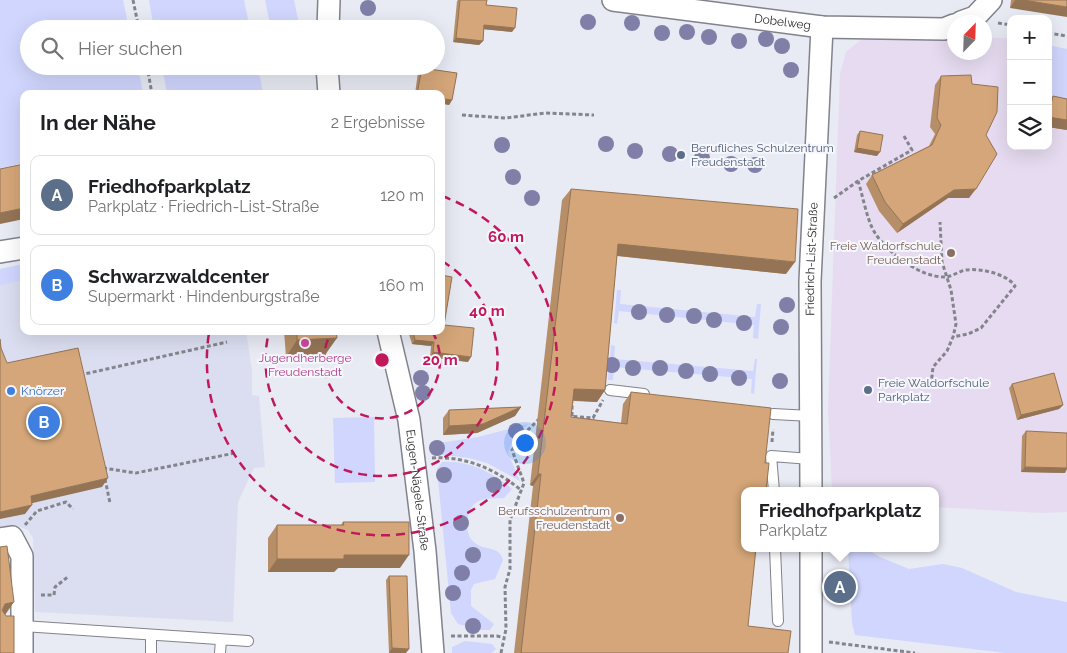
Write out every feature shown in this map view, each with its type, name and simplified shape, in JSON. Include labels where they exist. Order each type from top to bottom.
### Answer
[{"type":"street","points":[[328,20],[329,0]]},
{"type":"street","name":"Dobelweg","points":[[613,0],[822,27],[947,28]]},
{"type":"street","points":[[974,15],[991,0]]},
{"type":"street","name":"Friedrich-List-Straße","points":[[811,487],[812,214],[822,27]]},
{"type":"street","points":[[328,75],[329,90]]},
{"type":"street","points":[[0,252],[20,249]]},
{"type":"street","name":"Eugen-Nägele-Straße","points":[[389,335],[409,420],[425,551],[432,645]]},
{"type":"street","points":[[6,538],[22,556],[23,595],[20,623],[22,653]]},
{"type":"street","points":[[811,552],[811,647]]},
{"type":"lane","points":[[610,390],[657,396]]},
{"type":"lane","points":[[773,414],[811,416]]},
{"type":"lane","points":[[774,487],[771,456],[811,459]]},
{"type":"lane","points":[[775,552],[778,621]]},
{"type":"lane","points":[[20,623],[151,636],[248,641]]},
{"type":"lane","points":[[151,636],[151,653]]},
{"type":"lane","points":[[220,653],[221,640]]},
{"type":"path","points":[[133,0],[137,20]]},
{"type":"path","points":[[1052,34],[1067,36]]},
{"type":"path","points":[[149,75],[151,90]]},
{"type":"path","points":[[462,115],[506,118],[545,113],[594,115]]},
{"type":"path","points":[[904,136],[912,150],[858,181],[874,232],[907,265],[927,274],[945,277],[967,270],[1010,278],[1015,286],[981,328],[968,334],[953,337]]},
{"type":"path","points":[[931,385],[933,367],[947,350],[956,324],[951,290],[945,277],[942,262],[940,222]]},
{"type":"path","points":[[77,375],[227,342]]},
{"type":"path","points":[[81,367],[84,383]]},
{"type":"path","points":[[563,416],[593,418],[610,390]]},
{"type":"path","points":[[572,416],[573,399]]},
{"type":"path","points":[[502,653],[505,638],[506,587],[510,569],[510,520],[524,483],[522,473],[512,450],[521,437],[546,414]]},
{"type":"path","points":[[102,468],[136,473],[234,453]]},
{"type":"path","points":[[414,459],[438,458],[468,461],[501,475],[521,490]]},
{"type":"path","points":[[100,459],[110,503]]},
{"type":"path","points":[[6,538],[37,511],[66,502],[73,509]]},
{"type":"path","points":[[23,595],[54,595],[55,587],[69,576]]},
{"type":"path","points":[[432,645],[496,636],[505,638]]},
{"type":"path","points":[[811,647],[915,653]]},
{"type":"shaded area","points":[[0,0],[123,0],[127,20],[20,20],[20,75],[140,75],[142,90],[20,90],[20,164],[0,168]]},
{"type":"shaded area","points":[[149,0],[244,0],[248,20],[152,20]]},
{"type":"shaded area","points":[[265,0],[294,0],[298,20],[269,20]]},
{"type":"shaded area","name":"Freie Waldorfschule Freudenstadt","points":[[908,36],[947,37],[947,60],[992,60],[992,38],[1007,38],[1007,150],[1052,150],[1052,103],[1067,106],[1067,512],[1042,513],[939,507],[939,487],[832,487],[828,409],[840,73],[846,52],[862,39]]},
{"type":"shaded area","points":[[1052,46],[1067,49],[1067,106],[1052,103]]},
{"type":"shaded area","points":[[164,75],[260,75],[262,90],[166,90]]},
{"type":"shaded area","points":[[20,265],[20,335],[247,335],[252,370],[252,395],[259,396],[265,467],[254,468],[238,502],[233,622],[35,612],[33,538],[28,530],[14,525],[0,527],[0,269]]},
{"type":"shaded area","points":[[20,265],[20,281],[0,285],[0,269]]},
{"type":"shaded area","points":[[617,290],[621,290],[620,304],[755,317],[757,304],[761,304],[758,339],[753,338],[754,325],[619,311],[617,324],[614,323]]},
{"type":"shaded area","points":[[611,345],[615,346],[614,359],[753,371],[755,359],[757,359],[754,394],[751,393],[752,379],[614,367],[613,380],[608,380]]},
{"type":"shaded area","points":[[374,417],[375,482],[335,483],[333,418]]},
{"type":"shaded area","points":[[528,424],[514,437],[508,453],[520,481],[487,463],[469,458],[436,454],[433,444],[478,437]]},
{"type":"shaded area","points":[[442,462],[462,463],[480,468],[512,489],[504,498],[480,500],[477,502],[470,510],[467,522],[471,539],[479,545],[495,550],[501,555],[503,560],[495,579],[474,584],[471,590],[471,606],[494,624],[490,630],[480,630],[458,624],[451,613],[437,469]]},
{"type":"shaded area","points":[[848,552],[872,552],[909,569],[943,564],[962,568],[1016,592],[1067,602],[1067,653],[1006,653],[855,635],[852,623]]},
{"type":"shaded area","points":[[465,641],[492,644],[496,649],[491,653],[452,653],[452,647]]},
{"type":"building","points":[[460,0],[487,0],[486,5],[517,8],[515,28],[484,25],[483,41],[456,38]]},
{"type":"building","points":[[1023,0],[1067,0],[1067,7]]},
{"type":"building","points":[[445,71],[457,73],[452,100],[445,99],[445,90],[418,90],[421,75],[445,75]]},
{"type":"building","points":[[971,75],[972,84],[998,87],[997,112],[986,135],[997,154],[976,189],[954,190],[903,224],[885,202],[872,175],[932,145],[941,125],[937,118],[941,76]]},
{"type":"building","points":[[1053,96],[1067,99],[1067,120],[1052,118]]},
{"type":"building","points":[[860,131],[883,135],[880,152],[857,148]]},
{"type":"building","points":[[20,165],[20,209],[0,213],[0,169]]},
{"type":"building","name":"Berufsschulzentrum Freudenstadt","points":[[571,189],[798,209],[795,262],[618,244],[605,390],[574,389],[571,417],[627,424],[631,392],[771,408],[765,463],[769,463],[766,487],[741,487],[741,552],[756,552],[748,626],[791,631],[788,653],[521,653],[541,474],[538,474]]},
{"type":"building","points":[[445,276],[452,277],[445,319]]},
{"type":"building","points":[[445,325],[474,328],[471,357],[433,352],[434,342],[415,340],[414,335],[445,335]]},
{"type":"building","points":[[297,335],[337,335],[337,338],[297,340]]},
{"type":"building","points":[[0,339],[1,348],[7,363],[78,348],[108,478],[31,496],[32,505],[0,512]]},
{"type":"building","points":[[1054,373],[1063,405],[1021,415],[1012,384]]},
{"type":"building","points":[[521,407],[483,424],[449,426],[449,410]]},
{"type":"building","points":[[1026,431],[1067,433],[1067,468],[1025,467]]},
{"type":"building","points":[[343,522],[409,522],[409,555],[344,555],[344,559],[277,559],[277,525],[344,525]]},
{"type":"building","points":[[7,546],[14,602],[5,604],[2,610],[6,616],[14,616],[14,653],[0,653],[0,547]]},
{"type":"building","points":[[389,576],[407,576],[409,649],[392,648]]},
{"type":"place","name":"Berufliches Schulzentrum Freudenstadt","points":[[681,155]]},
{"type":"place","name":"Freie Waldorfschule Freudenstadt","points":[[951,253]]},
{"type":"place","name":"Jugendherberge Freudenstadt","points":[[305,343]]},
{"type":"place","name":"Freie Waldorfschule Parkplatz","points":[[868,390]]},
{"type":"place","name":"Knörzer","points":[[11,391]]},
{"type":"place","name":"Schwarzwaldcenter","points":[[44,422]]},
{"type":"place","name":"Berufsschulzentrum Freudenstadt","points":[[620,518]]},
{"type":"place","name":"Friedhofparkplatz","points":[[840,587]]}]
